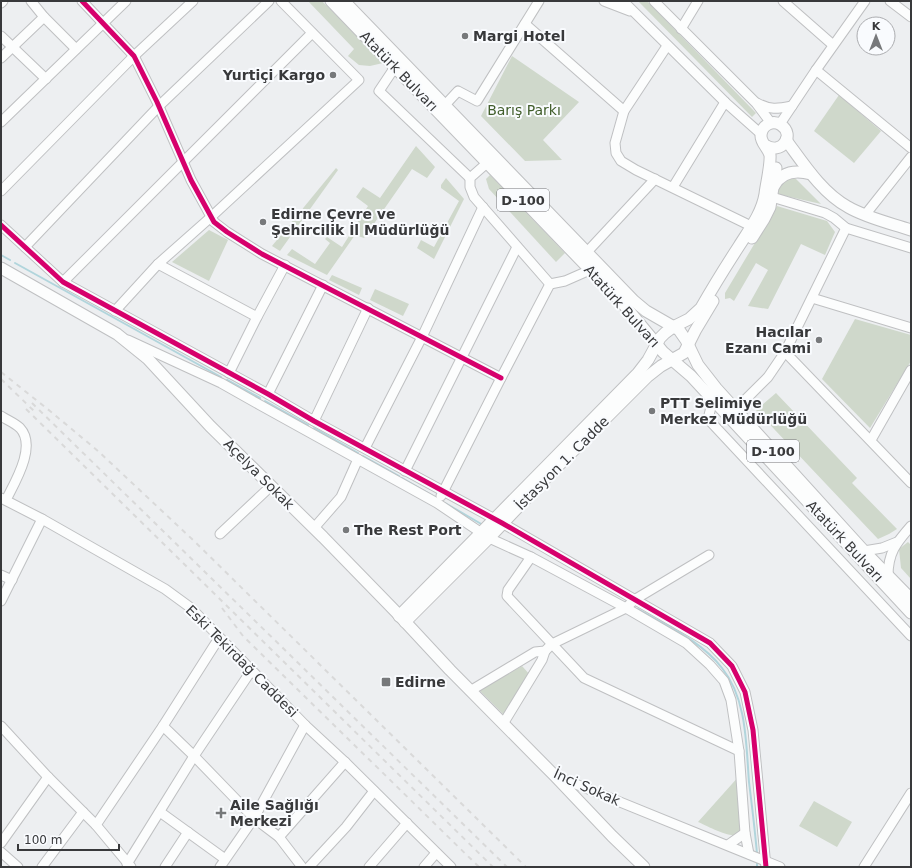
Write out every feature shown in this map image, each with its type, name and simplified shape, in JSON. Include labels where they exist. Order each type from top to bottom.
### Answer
[{"type":"main road","name":"Atatürk Bulvarı","points":[[331,1],[639,321],[657,344],[691,376],[911,613]]},
{"type":"main road","name":"Atatürk Bulvarı","points":[[344,1],[640,306],[678,330],[686,340],[698,365],[716,388],[864,551],[911,600]]},
{"type":"main road","points":[[657,344],[665,333],[689,319],[701,308],[760,210],[765,195],[770,154],[763,142],[761,134],[764,127],[775,123],[786,131],[786,140],[782,146],[778,148],[771,148],[765,145]]},
{"type":"main road","points":[[786,140],[811,174]]},
{"type":"main road","points":[[778,148],[811,174],[835,198],[848,207],[864,215],[911,230]]},
{"type":"main road","points":[[672,359],[679,357],[684,353],[728,275],[764,219],[770,207],[773,192],[778,148]]},
{"type":"main road","points":[[773,192],[781,176],[787,173],[795,171],[811,174]]},
{"type":"main road","name":"Açelya Sokak","points":[[1,268],[118,334],[148,359],[210,426],[314,528],[402,619]]},
{"type":"main road","name":"İstasyon 1. Cadde","points":[[402,619],[415,601],[485,535],[638,373],[648,360],[657,344]]},
{"type":"main road","name":"İstasyon 1. Cadde","points":[[498,521],[538,486],[647,377],[672,359]]},
{"type":"main road","name":"İnci Sokak","points":[[402,619],[470,691],[555,776]]},
{"type":"main road","points":[[555,776],[612,836],[644,867]]},
{"type":"street","points":[[31,1],[44,17],[76,49]]},
{"type":"street","points":[[82,1],[134,56],[159,106],[183,162],[214,222],[226,232],[262,254],[501,378]]},
{"type":"street","points":[[1,122],[104,24],[126,1]]},
{"type":"street","points":[[1,191],[134,56],[193,1]]},
{"type":"street","points":[[26,247],[159,106],[269,1]]},
{"type":"street","points":[[115,311],[158,264],[359,80],[281,1]]},
{"type":"street","points":[[445,104],[458,91],[477,101],[538,1]]},
{"type":"street","points":[[604,1],[633,12]]},
{"type":"street","points":[[623,1],[725,102],[761,134]]},
{"type":"street","points":[[654,1],[775,123],[792,106],[864,1]]},
{"type":"street","points":[[682,29],[698,1]]},
{"type":"street","points":[[783,1],[833,45]]},
{"type":"street","points":[[890,1],[911,18]]},
{"type":"street","points":[[1,58],[44,17]]},
{"type":"street","points":[[525,24],[624,111]]},
{"type":"street","points":[[63,282],[312,33]]},
{"type":"street","points":[[1,36],[46,79]]},
{"type":"street","points":[[667,46],[624,111],[615,143],[616,153],[621,161],[751,226]]},
{"type":"street","points":[[395,67],[379,91],[470,178],[470,187],[474,197],[550,284]]},
{"type":"street","points":[[816,70],[911,148]]},
{"type":"street","points":[[673,187],[725,102]]},
{"type":"street","points":[[756,103],[766,107],[778,109],[792,106]]},
{"type":"street","points":[[864,215],[911,157]]},
{"type":"street","points":[[470,178],[487,163]]},
{"type":"street","points":[[587,252],[655,179]]},
{"type":"street","points":[[773,192],[825,213],[846,228],[911,248]]},
{"type":"street","points":[[365,448],[422,336],[483,207]]},
{"type":"street","points":[[1,225],[63,282],[498,521],[710,643],[732,666],[745,692],[753,730],[766,864]]},
{"type":"street","points":[[746,399],[768,377],[785,352],[846,228]]},
{"type":"street","points":[[405,471],[517,247]]},
{"type":"street","points":[[158,264],[257,317]]},
{"type":"street","points":[[229,373],[285,265]]},
{"type":"street","points":[[550,284],[566,281],[590,270]]},
{"type":"street","points":[[437,503],[550,284]]},
{"type":"street","points":[[268,394],[323,285]]},
{"type":"street","points":[[812,298],[911,328]]},
{"type":"street","points":[[314,421],[368,308]]},
{"type":"street","points":[[118,334],[221,383],[437,503],[485,535],[531,557],[626,608],[686,643],[710,665],[724,681],[731,700],[739,751],[749,854]]},
{"type":"street","points":[[785,352],[911,483]]},
{"type":"street","points":[[871,440],[911,370]]},
{"type":"street","points":[[713,400],[708,419],[911,636]]},
{"type":"street","points":[[1,416],[19,427],[24,434],[26,443],[25,456],[21,469],[4,499]]},
{"type":"street","points":[[314,528],[341,497],[358,459]]},
{"type":"street","points":[[220,534],[270,486]]},
{"type":"street","name":"Eski Tekirdağ Caddesi","points":[[4,499],[165,589],[191,608],[305,725],[345,762],[451,867]]},
{"type":"street","points":[[1,601],[42,519]]},
{"type":"street","points":[[828,546],[830,526]]},
{"type":"street","points":[[888,576],[888,565],[897,542],[911,526]]},
{"type":"street","points":[[864,551],[882,548],[897,542]]},
{"type":"street","points":[[503,724],[542,660],[545,651],[552,644],[626,608],[634,600],[709,555]]},
{"type":"street","points":[[531,557],[508,590],[507,596],[584,678],[739,751]]},
{"type":"street","points":[[1,575],[12,580]]},
{"type":"street","points":[[96,825],[163,726],[219,638]]},
{"type":"street","points":[[470,691],[535,652],[545,651]]},
{"type":"street","points":[[1,726],[48,777],[96,825],[129,865],[194,756],[251,671]]},
{"type":"street","points":[[220,867],[254,818],[305,725]]},
{"type":"street","points":[[163,726],[254,818],[278,837],[302,867]]},
{"type":"street","points":[[278,837],[345,762]]},
{"type":"street","name":"İnci Sokak","points":[[555,776],[728,845],[749,854],[766,864],[780,867]]},
{"type":"street","points":[[1,843],[48,777]]},
{"type":"street","points":[[309,867],[346,827],[374,791]]},
{"type":"street","points":[[864,867],[911,793]]},
{"type":"street","points":[[42,867],[83,812]]},
{"type":"street","points":[[160,812],[225,859]]},
{"type":"street","points":[[369,867],[407,823]]},
{"type":"street","points":[[165,867],[188,832]]},
{"type":"street","points":[[728,845],[746,833]]},
{"type":"street","points":[[1,852],[18,867]]},
{"type":"street","points":[[424,867],[436,853]]},
{"type":"green space","points":[[308,1],[322,1],[383,63],[370,66],[359,65],[348,56],[354,49]]},
{"type":"green space","points":[[638,1],[647,1],[756,113],[752,117]]},
{"type":"green space","name":"Barış Parkı","points":[[512,56],[579,102],[543,140],[562,160],[525,161],[481,116]]},
{"type":"green space","points":[[839,95],[881,131],[854,163],[814,131]]},
{"type":"green space","points":[[416,146],[435,167],[427,178],[412,169],[364,238],[355,235],[327,275],[287,255],[292,249],[315,264],[330,243],[325,239],[327,237],[342,247],[368,206],[356,197],[363,187],[380,198]]},
{"type":"green space","points":[[336,168],[338,170],[280,251],[272,246]]},
{"type":"green space","points":[[490,175],[565,253],[556,262],[489,189],[486,179]]},
{"type":"green space","points":[[794,177],[821,204],[777,194],[780,184]]},
{"type":"green space","points":[[446,178],[464,199],[434,259],[417,248],[421,240],[434,247],[459,201],[441,188],[441,185]]},
{"type":"green space","points":[[777,206],[827,221],[835,232],[825,255],[801,244],[768,309],[748,306],[768,270],[756,263],[734,301],[730,298],[725,299],[725,293]]},
{"type":"green space","points":[[209,230],[228,240],[209,281],[172,262]]},
{"type":"green space","points":[[332,275],[362,288],[359,295],[329,280]]},
{"type":"green space","points":[[375,289],[409,304],[403,316],[370,300]]},
{"type":"green space","points":[[855,319],[911,335],[911,361],[870,428],[822,379]]},
{"type":"green space","points":[[776,393],[857,478],[852,483],[897,529],[878,539],[756,410]]},
{"type":"green space","points":[[908,542],[911,545],[911,579],[901,568],[899,549]]},
{"type":"green space","points":[[522,666],[531,676],[505,716],[479,690]]},
{"type":"green space","points":[[740,775],[742,828],[739,832],[735,835],[727,834],[698,822]]},
{"type":"green space","points":[[814,801],[852,822],[837,847],[799,826]]},
{"type":"waterway","points":[[1,255],[10,260]]},
{"type":"waterway","points":[[15,263],[221,377]]},
{"type":"waterway","points":[[227,380],[260,398]]},
{"type":"waterway","points":[[265,401],[308,425]]},
{"type":"waterway","points":[[314,428],[358,453]]},
{"type":"waterway","points":[[363,456],[399,476]]},
{"type":"waterway","points":[[402,478],[435,497]]},
{"type":"waterway","points":[[445,503],[483,525]]},
{"type":"waterway","points":[[638,609],[694,642],[714,658],[730,680],[741,708],[744,722],[757,854]]},
{"type":"waterway","points":[[757,861],[757,867]]},
{"type":"railway","points":[[1,372],[98,451],[193,540],[526,867]]},
{"type":"railway","points":[[1,379],[34,411]]},
{"type":"railway","points":[[32,403],[507,867]]},
{"type":"railway","points":[[26,409],[493,867]]},
{"type":"railway","points":[[222,608],[243,636],[479,867]]},
{"type":"cycle path","points":[[82,1],[134,56],[157,102],[191,180],[214,222],[262,254],[501,378]]},
{"type":"cycle path","points":[[1,225],[63,282],[502,523],[710,643],[732,666],[745,692],[753,730],[766,867]]},
{"type":"place","name":"Margi Hotel","points":[[465,36]]},
{"type":"place","name":"Yurtiçi Kargo","points":[[333,75]]},
{"type":"place","name":"Edirne Çevre ve Şehircilik İl Müdürlüğü","points":[[263,222]]},
{"type":"place","name":"Hacılar Ezanı Cami","points":[[819,340]]},
{"type":"place","name":"PTT Selimiye Merkez Müdürlüğü","points":[[652,411]]},
{"type":"place","name":"The Rest Port","points":[[346,530]]},
{"type":"place","name":"Edirne","points":[[386,682]]},
{"type":"place","name":"Aile Sağlığı Merkezi","points":[[221,813]]}]
